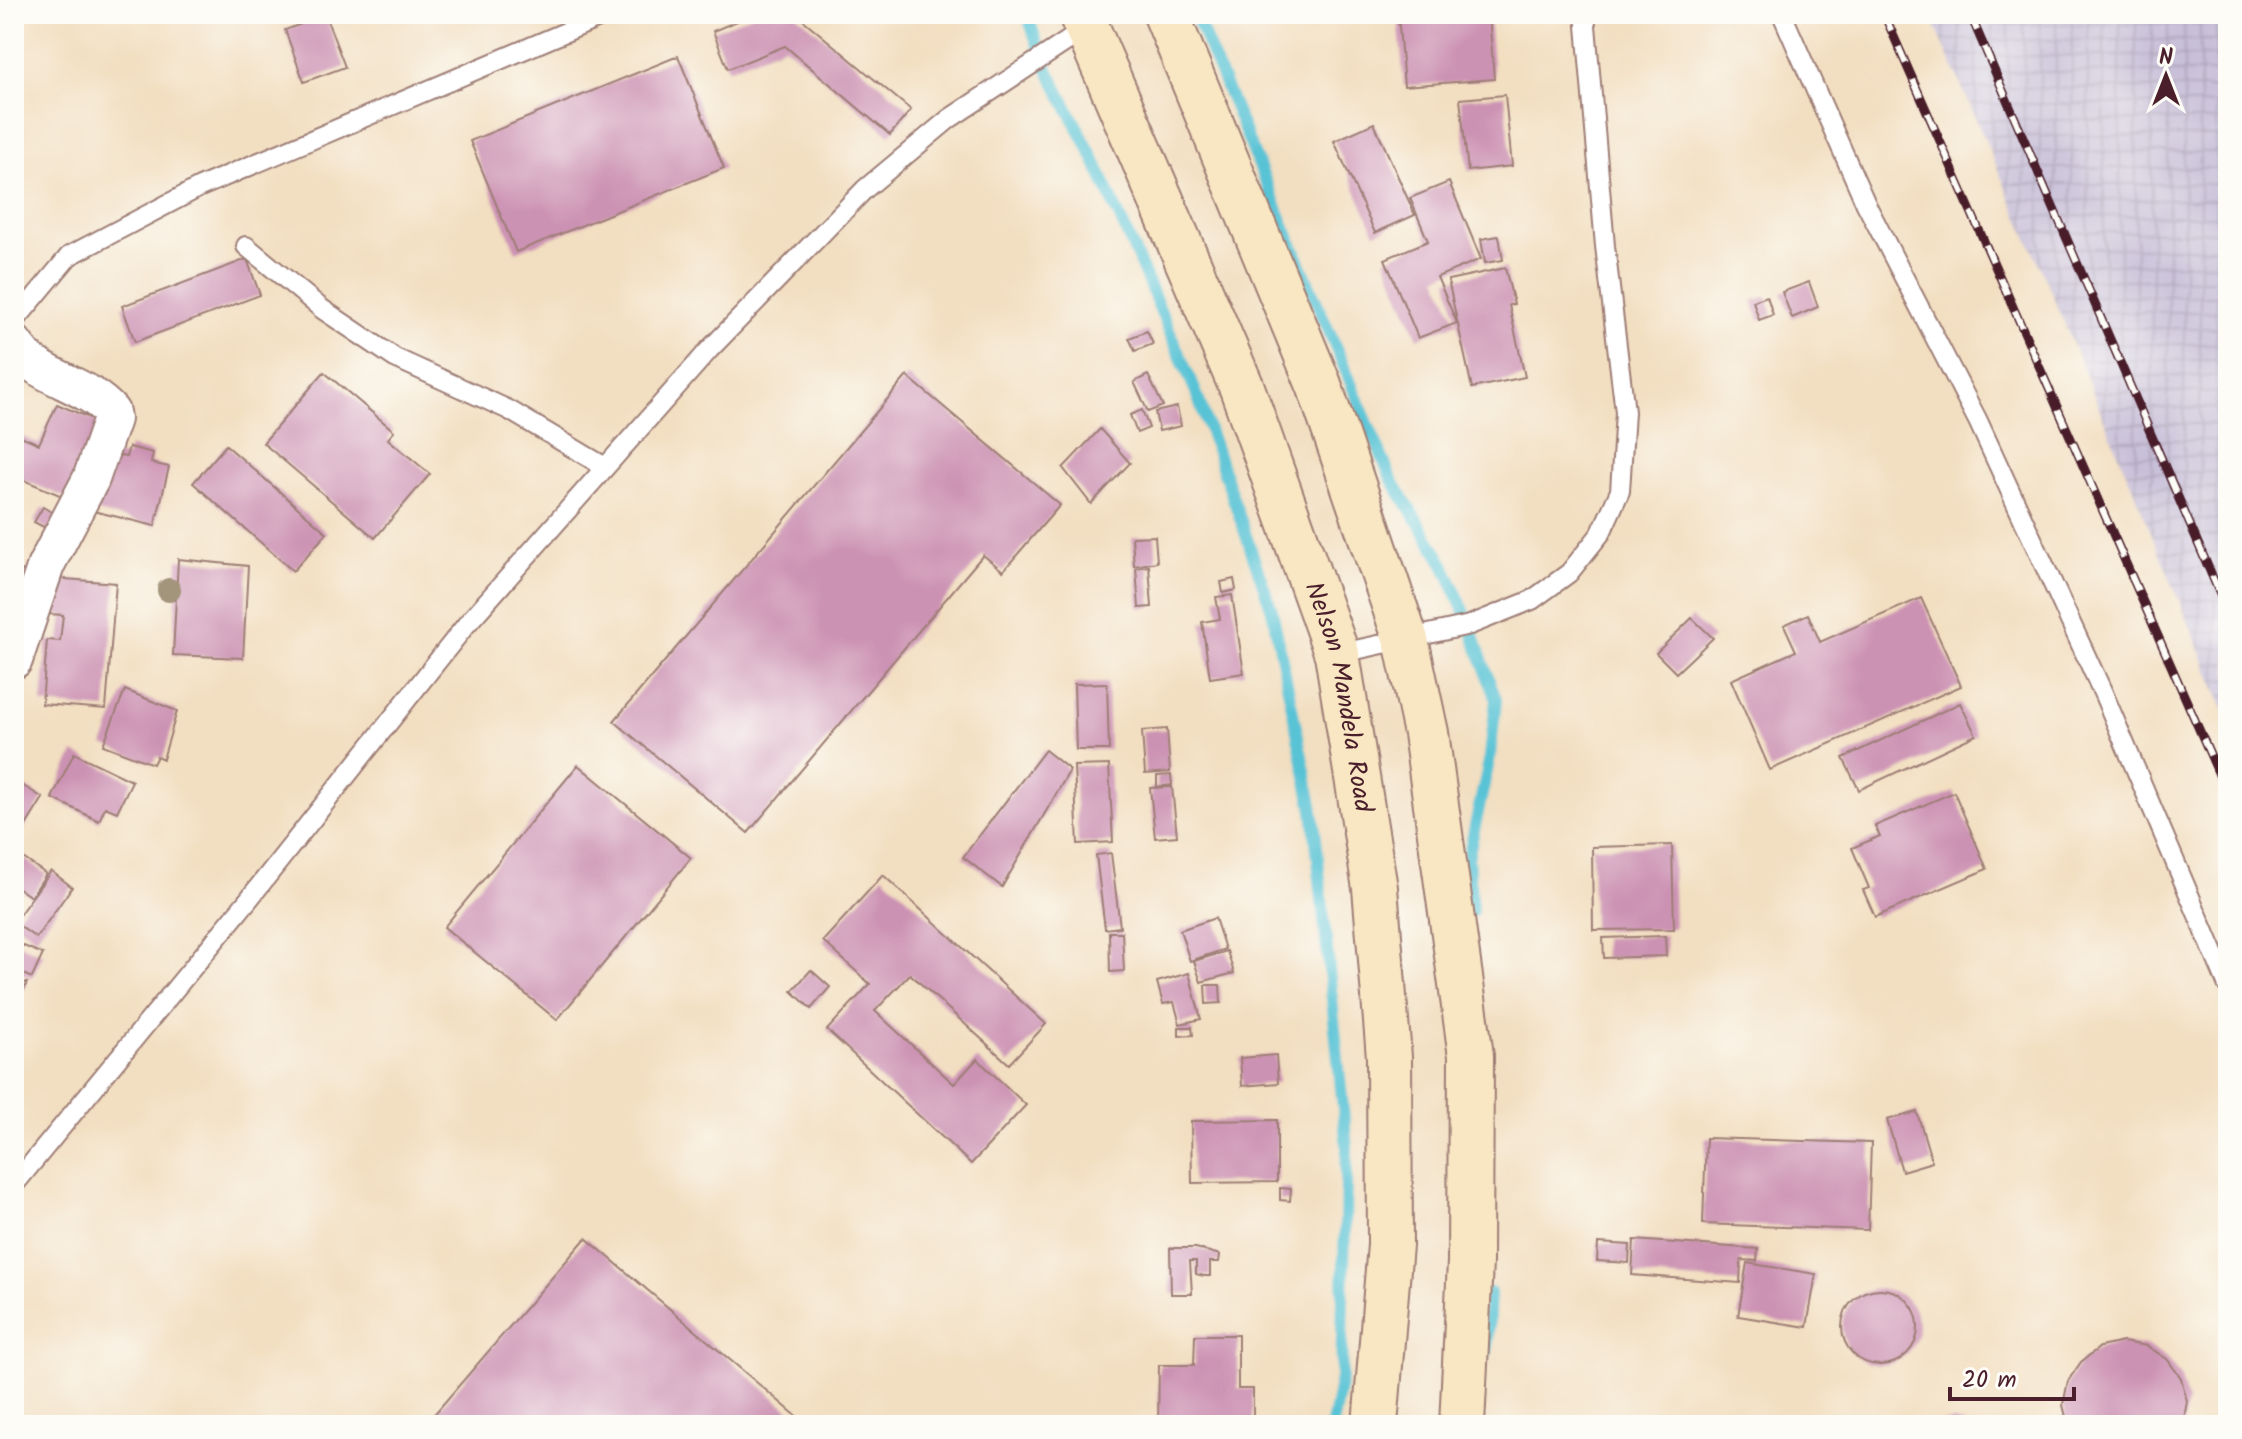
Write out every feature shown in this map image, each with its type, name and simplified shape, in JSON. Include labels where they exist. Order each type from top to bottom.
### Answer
[{"type":"main road","points":[[1166,14],[1319,385],[1406,640],[1426,733],[1471,1056],[1470,1262],[1462,1425]]},
{"type":"main road","name":"Nelson Mandela Road","points":[[1084,21],[1242,388],[1337,654],[1375,888],[1389,1057],[1390,1245],[1375,1425]]},
{"type":"street","points":[[14,343],[25,361],[96,399],[111,412],[112,419],[91,479],[46,565],[14,660]]},
{"type":"lane","points":[[14,322],[69,256],[200,187],[608,14]]},
{"type":"lane","points":[[1337,654],[1470,625],[1532,600],[1569,573],[1601,533],[1620,491],[1625,412],[1605,246],[1585,14]]},
{"type":"lane","points":[[1782,14],[1866,204],[1985,435],[2104,695],[2228,986]]},
{"type":"lane","points":[[14,1185],[267,877],[466,625],[709,350],[865,189],[949,119],[1084,21]]},
{"type":"lane","points":[[246,246],[322,309],[395,358],[509,410],[605,467]]},
{"type":"shaded area","points":[[1930,14],[2228,14],[2228,718],[2050,289]]},
{"type":"building","points":[[754,14],[796,14],[911,110],[890,135],[785,46],[728,69],[713,31]]},
{"type":"building","points":[[1398,14],[1489,14],[1494,79],[1404,86]]},
{"type":"building","points":[[325,15],[345,67],[304,82],[285,30]]},
{"type":"building","points":[[678,56],[724,168],[516,252],[470,141]]},
{"type":"building","points":[[1505,95],[1512,166],[1468,171],[1460,99]]},
{"type":"building","points":[[1374,123],[1415,215],[1375,233],[1334,141]]},
{"type":"building","points":[[1449,182],[1481,259],[1437,277],[1457,323],[1418,338],[1385,259],[1428,241],[1410,198]]},
{"type":"building","points":[[1499,236],[1503,260],[1485,263],[1481,239]]},
{"type":"building","points":[[247,259],[260,295],[135,342],[122,306]]},
{"type":"building","points":[[1505,268],[1514,304],[1509,305],[1525,377],[1472,388],[1448,280]]},
{"type":"building","points":[[1809,282],[1818,307],[1792,318],[1782,292]]},
{"type":"building","points":[[1767,296],[1773,315],[1759,320],[1753,301]]},
{"type":"building","points":[[1147,331],[1153,344],[1135,351],[1129,338]]},
{"type":"building","points":[[324,372],[394,431],[388,439],[430,474],[375,538],[263,443]]},
{"type":"building","points":[[1148,375],[1163,406],[1148,412],[1134,382]]},
{"type":"building","points":[[907,376],[1060,505],[1003,571],[983,555],[748,833],[614,721]]},
{"type":"building","points":[[57,404],[106,425],[74,501],[14,476],[14,433],[39,444]]},
{"type":"building","points":[[1177,407],[1181,426],[1159,431],[1155,412]]},
{"type":"building","points":[[1142,410],[1149,428],[1137,433],[1130,415]]},
{"type":"building","points":[[1100,429],[1130,463],[1091,504],[1063,468]]},
{"type":"building","points":[[226,445],[327,533],[293,571],[193,483]]},
{"type":"building","points":[[129,447],[153,453],[151,463],[169,467],[155,526],[89,510],[103,452],[126,457]]},
{"type":"building","points":[[43,507],[61,518],[53,532],[34,522]]},
{"type":"building","points":[[1155,536],[1157,562],[1134,566],[1132,537]]},
{"type":"building","points":[[178,559],[248,566],[243,658],[173,655]]},
{"type":"building","points":[[14,564],[33,579],[14,602]]},
{"type":"building","points":[[1149,566],[1152,607],[1139,608],[1136,568]]},
{"type":"building","points":[[52,578],[116,583],[106,709],[42,704],[47,640],[60,641],[63,615],[49,614]]},
{"type":"building","points":[[1234,579],[1236,590],[1223,593],[1221,582]]},
{"type":"building","points":[[1232,595],[1244,673],[1210,678],[1202,622],[1220,619],[1216,597]]},
{"type":"building","points":[[1921,598],[1961,686],[1770,770],[1731,680],[1796,651],[1784,625],[1808,614],[1820,642]]},
{"type":"building","points":[[1692,618],[1713,638],[1676,673],[1656,653]]},
{"type":"building","points":[[1107,683],[1109,750],[1076,750],[1074,684]]},
{"type":"building","points":[[125,690],[177,711],[163,759],[157,756],[153,764],[103,745]]},
{"type":"building","points":[[1960,703],[1976,735],[1859,790],[1843,758]]},
{"type":"building","points":[[1167,729],[1170,772],[1145,774],[1142,731]]},
{"type":"building","points":[[1045,750],[1070,770],[1002,887],[963,857]]},
{"type":"building","points":[[74,753],[132,781],[117,812],[105,807],[99,821],[52,798]]},
{"type":"building","points":[[578,765],[691,858],[557,1020],[444,927]]},
{"type":"building","points":[[1109,765],[1113,842],[1078,844],[1074,766]]},
{"type":"building","points":[[1171,775],[1172,785],[1157,787],[1157,776]]},
{"type":"building","points":[[14,780],[43,798],[14,845]]},
{"type":"building","points":[[1172,787],[1177,836],[1155,838],[1150,788]]},
{"type":"building","points":[[1954,792],[1987,869],[1875,917],[1863,890],[1869,888],[1852,848],[1880,836],[1875,826]]},
{"type":"building","points":[[1672,845],[1674,929],[1593,930],[1592,847]]},
{"type":"building","points":[[1111,853],[1120,927],[1105,929],[1096,855]]},
{"type":"building","points":[[23,858],[46,874],[31,897],[14,885],[14,871]]},
{"type":"building","points":[[51,871],[72,887],[36,938],[14,922]]},
{"type":"building","points":[[883,875],[1046,1024],[1009,1064],[910,974],[875,1011],[954,1084],[977,1059],[1026,1105],[971,1164],[827,1030],[870,984],[823,941]]},
{"type":"building","points":[[1215,918],[1225,949],[1190,961],[1180,930]]},
{"type":"building","points":[[1109,932],[1122,932],[1124,971],[1110,972]]},
{"type":"building","points":[[1665,936],[1666,956],[1604,958],[1603,938]]},
{"type":"building","points":[[14,942],[43,954],[32,978],[14,970]]},
{"type":"building","points":[[1227,951],[1234,973],[1201,982],[1194,961]]},
{"type":"building","points":[[811,970],[830,987],[811,1009],[792,991]]},
{"type":"building","points":[[1189,973],[1201,1019],[1180,1024],[1174,1002],[1163,1004],[1157,982]]},
{"type":"building","points":[[14,982],[27,983],[18,1002],[14,1002]]},
{"type":"building","points":[[1205,985],[1220,985],[1221,1003],[1206,1004]]},
{"type":"building","points":[[1179,1027],[1192,1027],[1193,1035],[1179,1036]]},
{"type":"building","points":[[1276,1055],[1278,1083],[1242,1086],[1240,1058]]},
{"type":"building","points":[[1917,1112],[1932,1162],[1902,1171],[1887,1120]]},
{"type":"building","points":[[1277,1120],[1277,1182],[1192,1183],[1191,1121]]},
{"type":"building","points":[[1706,1138],[1871,1143],[1868,1230],[1703,1224]]},
{"type":"building","points":[[1280,1188],[1291,1189],[1290,1201],[1280,1200]]},
{"type":"building","points":[[586,1238],[807,1425],[425,1425]]},
{"type":"building","points":[[1634,1240],[1758,1249],[1757,1261],[1741,1260],[1740,1283],[1632,1275]]},
{"type":"building","points":[[1598,1243],[1630,1245],[1629,1263],[1597,1261]]},
{"type":"building","points":[[1170,1248],[1196,1248],[1220,1255],[1219,1262],[1210,1262],[1210,1276],[1196,1274],[1196,1261],[1190,1261],[1192,1294],[1171,1294]]},
{"type":"building","points":[[1747,1263],[1816,1274],[1807,1327],[1738,1316]]},
{"type":"building","points":[[1880,1289],[1894,1292],[1907,1300],[1915,1313],[1918,1327],[1915,1341],[1907,1354],[1894,1362],[1880,1365],[1866,1362],[1853,1354],[1845,1341],[1842,1327],[1845,1313],[1853,1300],[1866,1292]]},
{"type":"building","points":[[1195,1335],[1238,1335],[1238,1389],[1253,1389],[1253,1425],[1158,1425],[1159,1365],[1194,1365]]},
{"type":"building","points":[[2123,1342],[2147,1346],[2167,1359],[2181,1378],[2187,1401],[2183,1425],[2068,1425],[2063,1405],[2068,1381],[2081,1362],[2100,1347]]},
{"type":"building","points":[[1954,1421],[1967,1425],[1935,1423]]},
{"type":"waterway","points":[[1027,14],[1043,60],[1096,163],[1196,392],[1272,610],[1313,810],[1347,1148],[1341,1378],[1332,1425]]},
{"type":"waterway","points":[[1195,14],[1391,478],[1444,564],[1470,625],[1496,700],[1490,757],[1468,858],[1472,911]]},
{"type":"waterway","points":[[1487,1351],[1490,1293]]},
{"type":"railway","points":[[1884,14],[2228,795]]},
{"type":"railway","points":[[1970,14],[2228,613]]}]
